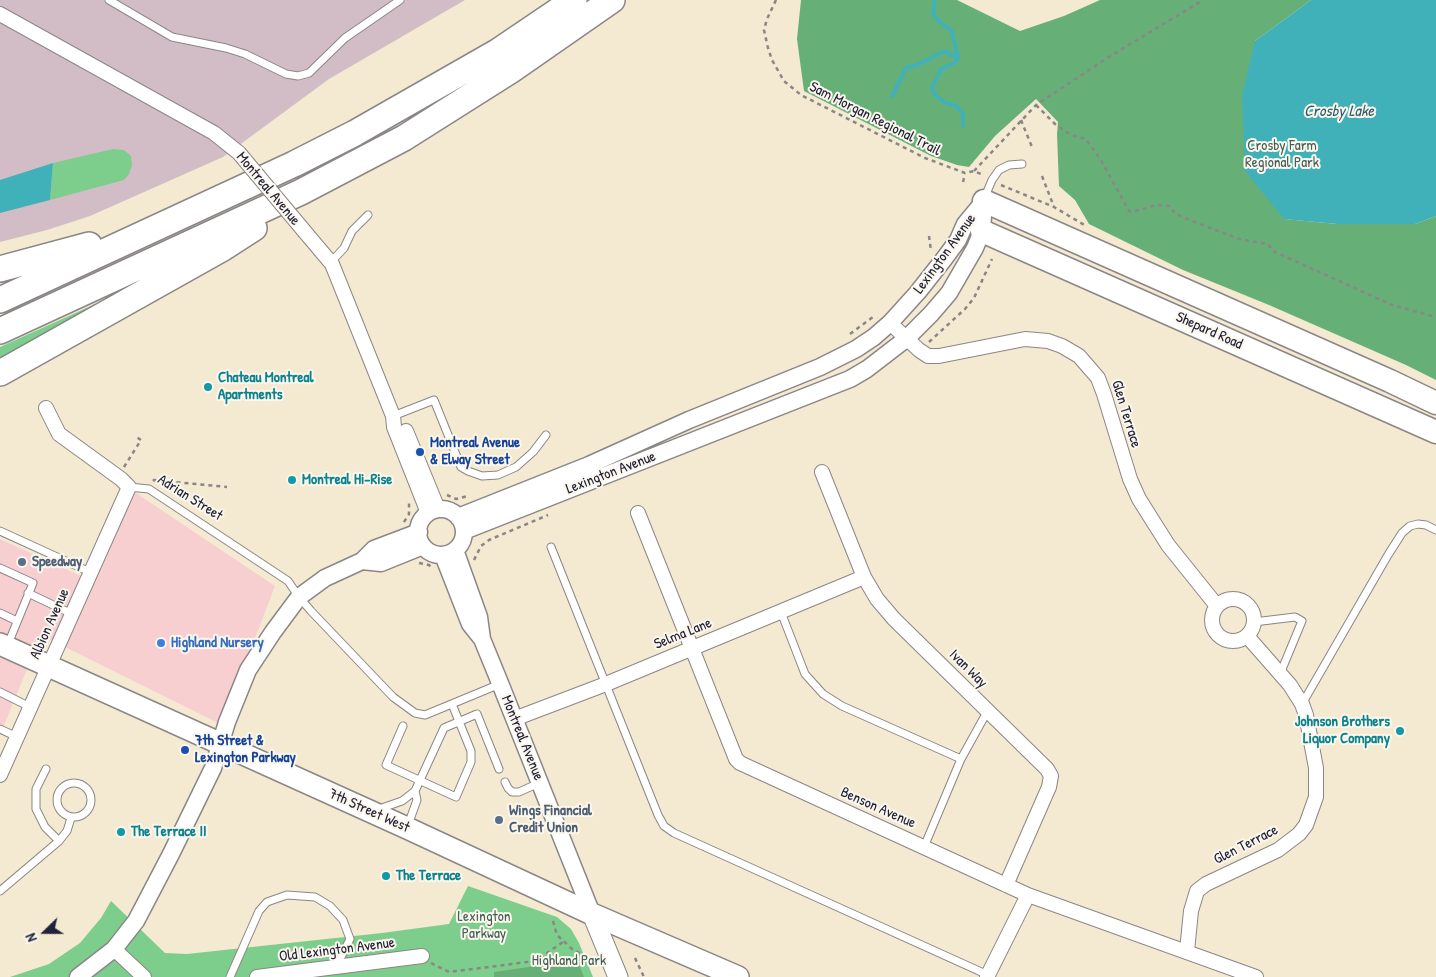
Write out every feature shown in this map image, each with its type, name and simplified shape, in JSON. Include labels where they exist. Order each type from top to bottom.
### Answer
[{"type":"highway","points":[[0,300],[294,164],[355,133],[569,12],[612,0]]},
{"type":"highway","points":[[0,331],[252,215],[404,138],[510,71],[569,12]]},
{"type":"highway","points":[[0,373],[223,248],[370,155]]},
{"type":"highway","name":"Shepard Road","points":[[984,201],[1436,403]]},
{"type":"highway","points":[[0,269],[157,227]]},
{"type":"highway","name":"Shepard Road","points":[[982,231],[1436,432]]},
{"type":"main road","name":"7th Street West","points":[[4,645],[592,914],[736,976]]},
{"type":"main road","name":"Montreal Avenue","points":[[592,914],[618,977]]},
{"type":"main road","points":[[711,977],[736,976]]},
{"type":"street","name":"Montreal Avenue","points":[[0,14],[214,133],[239,152],[331,262],[394,416],[403,423],[433,511]]},
{"type":"street","name":"Lexington Avenue","points":[[461,524],[850,379],[867,369],[906,339],[931,314],[948,293],[975,248],[982,231],[984,201]]},
{"type":"street","name":"Lexington Avenue","points":[[461,524],[689,420],[826,365],[856,349],[890,323],[944,260],[958,240],[965,224],[984,201]]},
{"type":"street","name":"Glen Terrace","points":[[890,323],[906,339],[928,356],[939,356],[1025,339],[1048,341],[1080,356],[1098,378],[1130,479],[1139,499],[1168,545],[1217,606]]},
{"type":"street","points":[[46,408],[59,434],[130,487]]},
{"type":"street","name":"Ivan Way","points":[[822,472],[864,577],[877,599],[894,619],[1047,769],[1051,776],[1049,787],[1006,885]]},
{"type":"street","name":"Albion Avenue","points":[[0,773],[130,487]]},
{"type":"street","points":[[449,510],[461,524],[462,542],[449,552],[436,554],[421,539],[420,525],[433,511],[449,510]]},
{"type":"street","name":"Benson Avenue","points":[[638,513],[736,759],[740,763],[1028,895],[1256,977]]},
{"type":"street","points":[[78,977],[114,950],[136,921],[213,768],[227,722],[248,670],[298,597],[325,578],[362,561],[381,563],[421,539]]},
{"type":"street","name":"Montreal Avenue","points":[[449,552],[480,617],[482,639],[592,914]]},
{"type":"street","name":"Selma Lane","points":[[514,719],[606,684],[864,577]]},
{"type":"street","points":[[1230,599],[1243,601],[1251,610],[1254,622],[1247,636],[1234,642],[1216,634],[1212,615],[1217,606],[1223,601],[1230,599]]},
{"type":"street","name":"Glen Terrace","points":[[1186,951],[1191,911],[1197,892],[1206,884],[1278,850],[1299,834],[1306,825],[1316,797],[1317,782],[1306,715],[1302,704],[1280,674],[1247,636]]},
{"type":"street","points":[[988,976],[1028,895]]},
{"type":"street","points":[[114,950],[144,977]]},
{"type":"street","name":"Old Lexington Avenue","points":[[257,977],[422,956]]},
{"type":"lane","points":[[109,0],[172,36],[245,54],[286,74],[298,76],[309,73],[345,38],[400,0]]},
{"type":"lane","points":[[984,201],[992,180],[999,170],[1010,165],[1022,164]]},
{"type":"lane","points":[[331,262],[344,248],[352,231],[368,215]]},
{"type":"lane","points":[[394,416],[434,400],[461,467],[468,472],[482,476],[498,475],[516,467],[533,452],[546,435]]},
{"type":"lane","name":"Adrian Street","points":[[130,487],[149,489],[288,581],[298,597],[393,697],[415,713],[425,714],[500,683]]},
{"type":"lane","points":[[1302,704],[1402,533],[1410,526],[1418,524],[1426,525],[1436,530]]},
{"type":"lane","points":[[0,531],[90,572]]},
{"type":"lane","points":[[551,547],[664,826],[674,833],[988,976]]},
{"type":"lane","points":[[0,568],[33,582],[22,600],[17,621],[4,645]]},
{"type":"lane","points":[[28,593],[72,614]]},
{"type":"lane","points":[[781,612],[805,674],[823,694],[842,706],[961,759]]},
{"type":"lane","points":[[0,613],[17,621]]},
{"type":"lane","points":[[1254,622],[1295,618],[1302,621],[1280,674]]},
{"type":"lane","points":[[0,692],[30,707]]},
{"type":"lane","points":[[403,726],[386,765],[456,797],[471,762],[471,750],[452,704]]},
{"type":"lane","points":[[924,847],[961,759],[987,712]]},
{"type":"lane","points":[[370,812],[402,801],[414,792],[444,728],[477,714],[500,769]]},
{"type":"lane","points":[[0,729],[17,737]]},
{"type":"lane","points":[[46,769],[36,789],[36,809],[45,827],[59,841]]},
{"type":"lane","points":[[505,782],[512,792],[519,792],[539,783]]},
{"type":"lane","points":[[77,783],[90,793],[91,804],[86,813],[76,818],[71,818],[60,812],[57,794],[65,785],[77,783]]},
{"type":"lane","points":[[407,828],[417,800],[414,792]]},
{"type":"lane","points":[[0,890],[59,841],[67,832],[71,818]]},
{"type":"lane","points":[[230,977],[259,910],[267,902],[287,895],[315,897],[330,906],[343,920],[350,939],[336,967]]},
{"type":"path","name":"Sam Morgan Regional Trail","points":[[776,0],[764,30],[772,60],[784,80],[801,95],[926,158],[965,174]]},
{"type":"path","points":[[963,182],[965,174],[974,171],[1036,105],[1203,0]]},
{"type":"path","points":[[1036,105],[1055,124],[1071,135],[1086,139],[1102,162],[1128,211],[1132,212],[1157,205],[1170,206],[1174,212],[1182,216],[1239,239],[1268,244],[1274,252],[1330,275],[1392,304],[1436,317]]},
{"type":"path","points":[[1021,120],[1032,148]]},
{"type":"path","points":[[974,171],[984,176]]},
{"type":"path","points":[[1042,176],[1054,207]]},
{"type":"path","points":[[928,236],[932,253]]},
{"type":"path","points":[[919,350],[965,309],[974,298],[992,259]]},
{"type":"path","points":[[847,336],[876,315]]},
{"type":"path","points":[[124,467],[141,440],[135,436]]},
{"type":"path","points":[[149,489],[154,480],[227,487]]},
{"type":"path","points":[[443,493],[456,499],[472,495]]},
{"type":"path","points":[[403,525],[409,514],[409,499]]},
{"type":"path","points":[[418,563],[429,565],[436,573]]},
{"type":"path","points":[[553,921],[557,935],[563,942],[581,954]]},
{"type":"path","points":[[422,956],[440,969],[449,972],[527,962],[540,958],[563,942]]},
{"type":"path","points":[[635,958],[644,977]]},
{"type":"shaded area","points":[[0,0],[465,0],[329,79],[223,157],[90,216],[47,230],[0,242]]},
{"type":"shaded area","points":[[133,491],[275,586],[222,725],[41,635],[0,735],[0,539],[94,582]]},
{"type":"green space","name":"Crosby Farm Regional Park","points":[[801,0],[957,0],[1020,31],[1064,16],[1100,0],[1311,0],[1255,41],[1285,219],[1337,224],[1415,224],[1436,216],[1436,380],[1269,305],[1183,270],[1089,224],[1075,200],[1059,186],[1058,122],[1036,99],[995,136],[969,167],[931,156],[804,91],[797,39]]},
{"type":"green space","points":[[113,149],[124,150],[131,156],[132,165],[129,174],[124,180],[50,200],[53,163]]},
{"type":"green space","points":[[144,282],[0,367],[0,347]]},
{"type":"green space","name":"Lexington Parkway","points":[[468,886],[557,917],[571,929],[593,977],[10,977],[49,964],[80,943],[101,918],[111,901],[165,953],[187,954],[449,924]]},
{"type":"green space","points":[[577,960],[584,977],[494,977],[494,972]]},
{"type":"water","name":"Crosby Lake","points":[[1311,0],[1436,0],[1436,216],[1415,224],[1337,224],[1284,219],[1245,171],[1242,95],[1255,41]]},
{"type":"water","points":[[53,163],[50,200],[0,213],[0,180]]},
{"type":"waterway","points":[[935,0],[933,14],[952,31],[958,58],[954,63],[941,69],[932,88],[935,95],[944,102],[956,106],[963,114],[963,126]]},
{"type":"waterway","points":[[892,96],[906,68],[917,65],[945,51],[958,58]]},
{"type":"place","name":"Chateau Montreal Apartments","points":[[208,387]]},
{"type":"place","name":"Montreal Avenue & Elway Street","points":[[420,452]]},
{"type":"place","name":"Montreal Hi-Rise","points":[[292,480]]},
{"type":"place","name":"Speedway","points":[[22,562]]},
{"type":"place","name":"Highland Nursery","points":[[161,643]]},
{"type":"place","name":"Johnson Brothers Liquor Company","points":[[1400,731]]},
{"type":"place","name":"7th Street & Lexington Parkway","points":[[185,750]]},
{"type":"place","name":"Wings Financial Credit Union","points":[[499,820]]},
{"type":"place","name":"The Terrace II","points":[[121,832]]},
{"type":"place","name":"The Terrace","points":[[386,876]]},
{"type":"park label","name":"Highland Park","points":[[569,961]]}]
